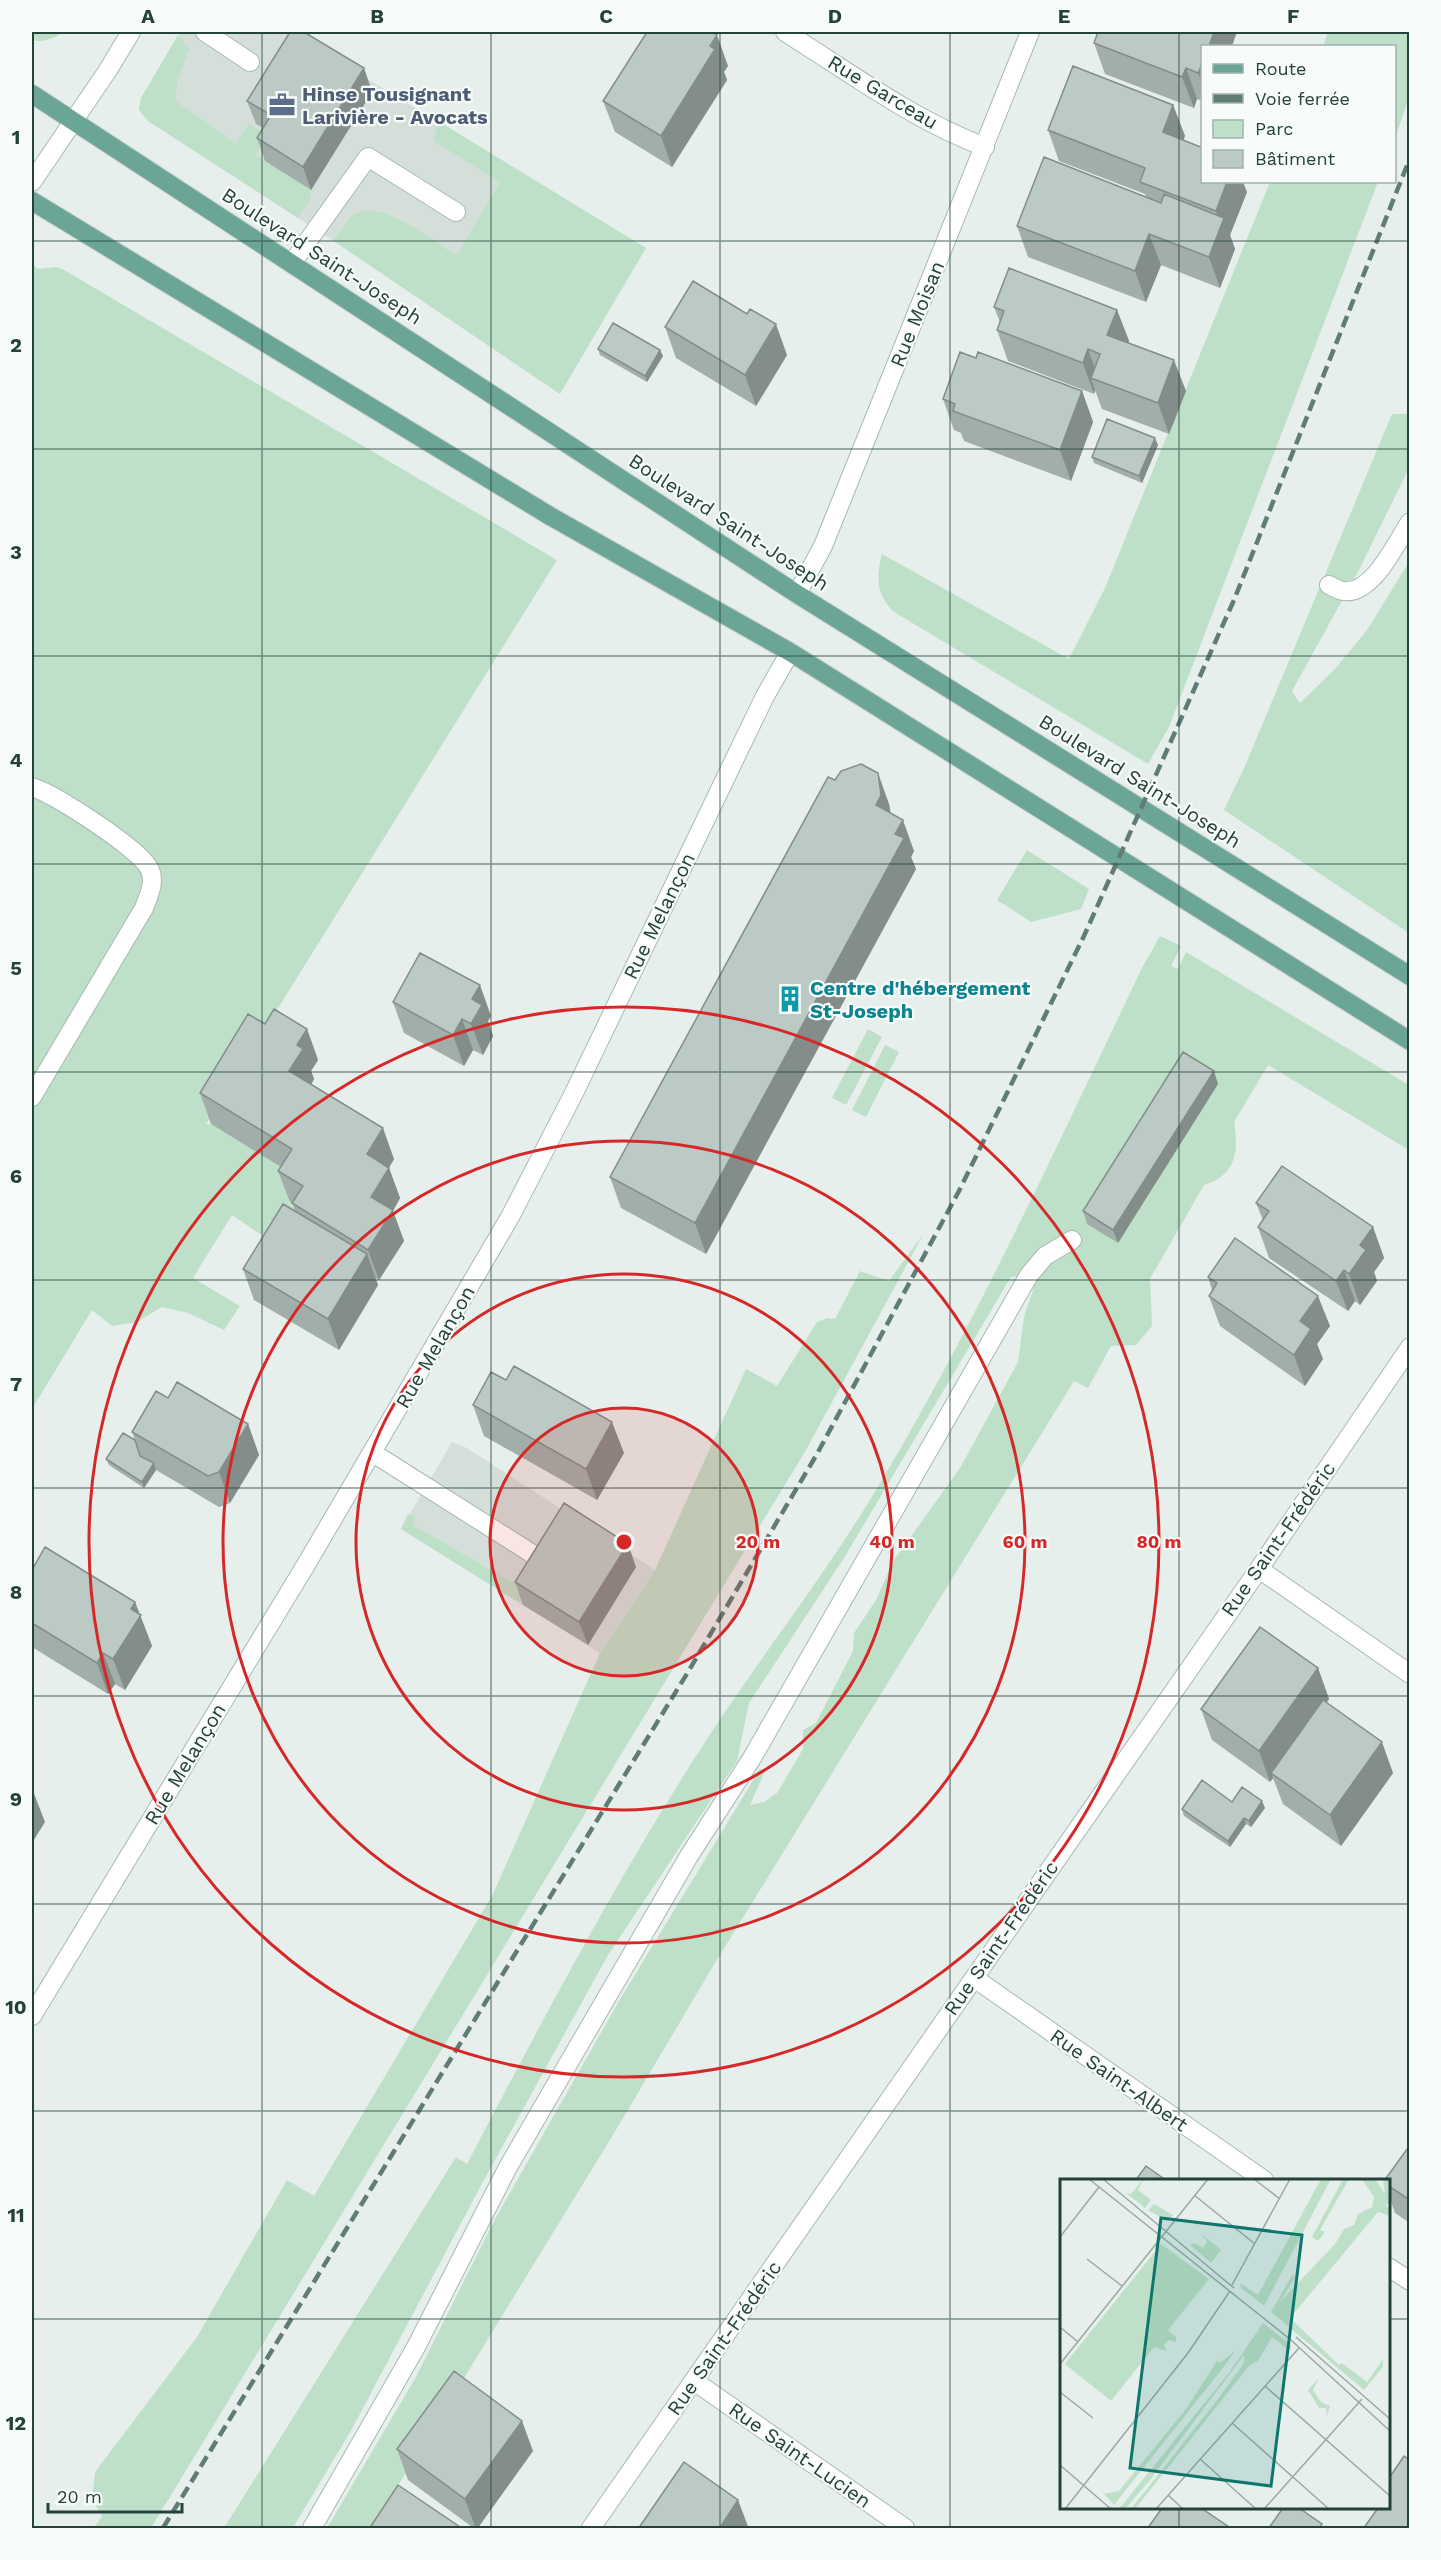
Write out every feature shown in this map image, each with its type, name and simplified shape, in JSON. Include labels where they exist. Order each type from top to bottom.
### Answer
[{"type":"main road","name":"Boulevard Saint-Joseph","points":[[32,94],[797,594],[1410,976]]},
{"type":"main road","points":[[32,201],[550,516],[790,652],[1410,1041]]},
{"type":"street","points":[[32,182],[131,32]]},
{"type":"street","points":[[205,32],[250,62]]},
{"type":"street","name":"Rue Garceau","points":[[785,32],[934,124],[986,147]]},
{"type":"street","name":"Rue Moisan","points":[[797,594],[823,546],[986,147],[1030,32]]},
{"type":"street","points":[[292,263],[368,157],[456,212]]},
{"type":"street","points":[[1329,585],[1343,591],[1360,589],[1375,576],[1410,522]]},
{"type":"street","name":"Rue Melançon","points":[[32,2016],[373,1453],[527,1184],[764,698],[790,652]]},
{"type":"street","points":[[32,787],[72,809],[128,848],[149,867],[152,888],[144,908],[32,1097]]},
{"type":"street","points":[[312,2529],[416,2347],[508,2167],[689,1856],[752,1758],[1029,1275],[1045,1256],[1072,1240]]},
{"type":"street","name":"Rue Saint-Frédéric","points":[[591,2529],[1259,1569],[1410,1347]]},
{"type":"street","points":[[373,1453],[531,1552],[545,1570]]},
{"type":"street","points":[[1259,1569],[1410,1674]]},
{"type":"street","name":"Rue Saint-Albert","points":[[974,1978],[1261,2179]]},
{"type":"street","points":[[1390,2268],[1410,2281]]},
{"type":"street","name":"Rue Saint-Lucien","points":[[694,2381],[905,2529]]},
{"type":"shaded area","points":[[181,32],[290,32],[511,166],[457,255],[396,217],[353,215],[332,240],[148,121],[139,110],[141,98]]},
{"type":"shaded area","points":[[452,1442],[467,1448],[655,1570],[600,1653],[401,1529]]},
{"type":"green space","points":[[32,32],[64,32],[41,41],[32,40]]},
{"type":"green space","points":[[1328,32],[1409,32],[1409,98],[1396,135],[1396,45],[1323,45]]},
{"type":"green space","points":[[178,35],[189,48],[177,83],[176,101],[236,144],[249,124],[266,135],[256,155],[311,190],[310,200],[298,218],[148,121],[139,110],[141,98]]},
{"type":"green space","points":[[438,121],[646,248],[560,394],[332,240],[353,215],[365,211],[378,211],[406,223],[457,255],[500,182],[434,141]]},
{"type":"green space","points":[[1270,183],[1378,183],[1169,727],[1148,764],[894,612],[884,599],[878,578],[882,554],[1069,659],[1105,588]]},
{"type":"green space","points":[[33,264],[37,269],[57,267],[64,270],[557,560],[206,1124],[211,1124],[303,1180],[315,1217],[276,1245],[232,1215],[193,1278],[240,1306],[224,1330],[188,1313],[162,1307],[137,1322],[112,1326],[92,1310],[32,1409]]},
{"type":"green space","points":[[1392,414],[1409,414],[1409,468],[1359,570],[1292,691],[1300,703],[1335,669],[1367,630],[1409,562],[1409,933],[1224,810],[1245,766]]},
{"type":"green space","points":[[1027,850],[1089,889],[1081,909],[1031,922],[997,900]]},
{"type":"green space","points":[[1160,936],[1181,946],[1171,966],[1178,969],[1186,952],[1409,1085],[1409,1150],[1268,1065],[1234,1122],[1236,1143],[1229,1169],[1215,1181],[1204,1185],[1150,1279],[1152,1326],[1136,1345],[1111,1346],[1088,1388],[1074,1381],[715,1963],[613,2135],[372,2528],[327,2528],[416,2377],[495,2219],[619,2001],[760,1769],[765,1771],[750,1805],[764,1802],[777,1793],[803,1749],[803,1730],[816,1723],[853,1651],[854,1633],[876,1600],[894,1560],[960,1468],[1018,1362],[1024,1317],[1034,1287],[1020,1276],[1011,1277],[844,1558],[749,1703],[737,1761],[608,1955],[485,2178],[353,2427],[293,2528],[224,2528],[456,2157],[467,2164],[581,1950],[641,1845],[726,1710],[835,1554],[876,1490],[913,1427],[982,1297],[1143,966]],"holes":[[[1218,1084],[1118,1243],[1088,1223]]]},
{"type":"green space","points":[[868,1029],[882,1037],[846,1105],[832,1098]]},
{"type":"green space","points":[[885,1045],[899,1052],[866,1117],[852,1110]]},
{"type":"green space","points":[[924,1233],[806,1450],[151,2528],[94,2528],[102,2516],[92,2500],[95,2472],[197,2337],[287,2180],[314,2196],[493,1894],[600,1653],[655,1570],[746,1369],[777,1386],[817,1322],[827,1318],[835,1319],[860,1271],[889,1281]]},
{"type":"green space","points":[[408,1514],[415,1517],[413,1525],[531,1593],[523,1605],[401,1529]]},
{"type":"building","points":[[290,32],[304,32],[364,68],[303,167],[257,138],[271,115],[247,101]]},
{"type":"building","points":[[647,32],[711,32],[717,35],[710,46],[715,49],[661,136],[603,101]]},
{"type":"building","points":[[1098,32],[1214,32],[1209,45],[1201,45],[1201,66],[1198,73],[1186,68],[1182,77],[1094,43]]},
{"type":"building","points":[[1073,66],[1173,105],[1163,132],[1201,147],[1201,183],[1227,183],[1216,211],[1140,182],[1145,168],[1048,130]]},
{"type":"building","points":[[1044,157],[1161,203],[1164,194],[1224,218],[1209,257],[1149,234],[1135,271],[1017,226]]},
{"type":"building","points":[[1009,268],[1117,310],[1107,335],[1174,360],[1158,403],[1091,378],[1100,354],[1088,349],[1083,363],[997,330],[1004,311],[994,307]]},
{"type":"building","points":[[693,281],[747,314],[750,309],[776,324],[745,375],[665,327]]},
{"type":"building","points":[[613,323],[660,350],[645,376],[598,349]]},
{"type":"building","points":[[960,352],[976,358],[978,352],[1082,391],[1060,450],[953,411],[955,404],[943,399]]},
{"type":"building","points":[[1107,419],[1155,438],[1139,476],[1092,457]]},
{"type":"building","name":"Centre d'hébergement St-Joseph","points":[[861,764],[878,773],[881,795],[876,805],[903,820],[895,834],[904,838],[695,1223],[610,1177],[828,777],[835,780],[841,771]]},
{"type":"building","points":[[420,953],[480,985],[472,999],[482,1005],[471,1024],[462,1019],[453,1035],[393,1002]]},
{"type":"building","points":[[274,1009],[307,1029],[297,1045],[303,1049],[289,1071],[383,1128],[367,1154],[389,1168],[371,1197],[393,1210],[368,1250],[292,1203],[303,1186],[278,1171],[292,1149],[200,1093],[248,1014],[265,1024]]},
{"type":"building","points":[[1183,1052],[1214,1071],[1113,1230],[1083,1211]]},
{"type":"building","points":[[1282,1166],[1373,1227],[1360,1245],[1366,1250],[1349,1274],[1344,1270],[1336,1281],[1258,1227],[1269,1211],[1256,1203]]},
{"type":"building","points":[[283,1204],[367,1254],[328,1319],[243,1269]]},
{"type":"building","points":[[1235,1238],[1318,1296],[1300,1321],[1311,1329],[1294,1355],[1209,1296],[1217,1283],[1208,1277]]},
{"type":"building","points":[[514,1366],[612,1422],[586,1469],[473,1405],[491,1372],[506,1380]]},
{"type":"building","points":[[177,1382],[248,1424],[219,1472],[208,1476],[132,1432],[156,1391],[168,1398]]},
{"type":"building","points":[[123,1433],[135,1440],[140,1456],[154,1463],[142,1482],[106,1459]]},
{"type":"building","points":[[564,1503],[628,1544],[579,1622],[515,1582]]},
{"type":"building","points":[[45,1547],[135,1602],[131,1609],[141,1615],[113,1659],[103,1653],[97,1663],[32,1623],[32,1570]]},
{"type":"building","points":[[1260,1627],[1318,1668],[1259,1751],[1201,1709]]},
{"type":"building","points":[[1323,1700],[1382,1742],[1330,1815],[1271,1773]]},
{"type":"building","points":[[1202,1780],[1232,1802],[1242,1787],[1262,1801],[1249,1821],[1244,1818],[1228,1841],[1182,1809]]},
{"type":"building","points":[[1410,2145],[1410,2200],[1390,2187],[1390,2179],[1385,2179]]},
{"type":"building","points":[[1146,2166],[1164,2179],[1136,2179]]},
{"type":"building","points":[[454,2371],[522,2421],[465,2499],[397,2449]]},
{"type":"building","points":[[1404,2456],[1410,2460],[1410,2529],[1363,2529],[1377,2509],[1390,2509],[1390,2477]]},
{"type":"building","points":[[684,2462],[738,2500],[719,2529],[638,2529]]},
{"type":"building","points":[[398,2485],[463,2529],[369,2529]]},
{"type":"building","points":[[1161,2509],[1202,2509],[1229,2527],[1228,2529],[1147,2529]]},
{"type":"building","points":[[1282,2509],[1300,2509],[1322,2524],[1319,2529],[1268,2529]]},
{"type":"railway","points":[[163,2528],[688,1672],[817,1454],[959,1191],[1084,936],[1234,600],[1410,158]]},
{"type":"place","name":"Hinse Tousignant Larivière - Avocats","points":[[282,105]]},
{"type":"place","name":"Centre d'hébergement St-Joseph","points":[[790,999]]}]
